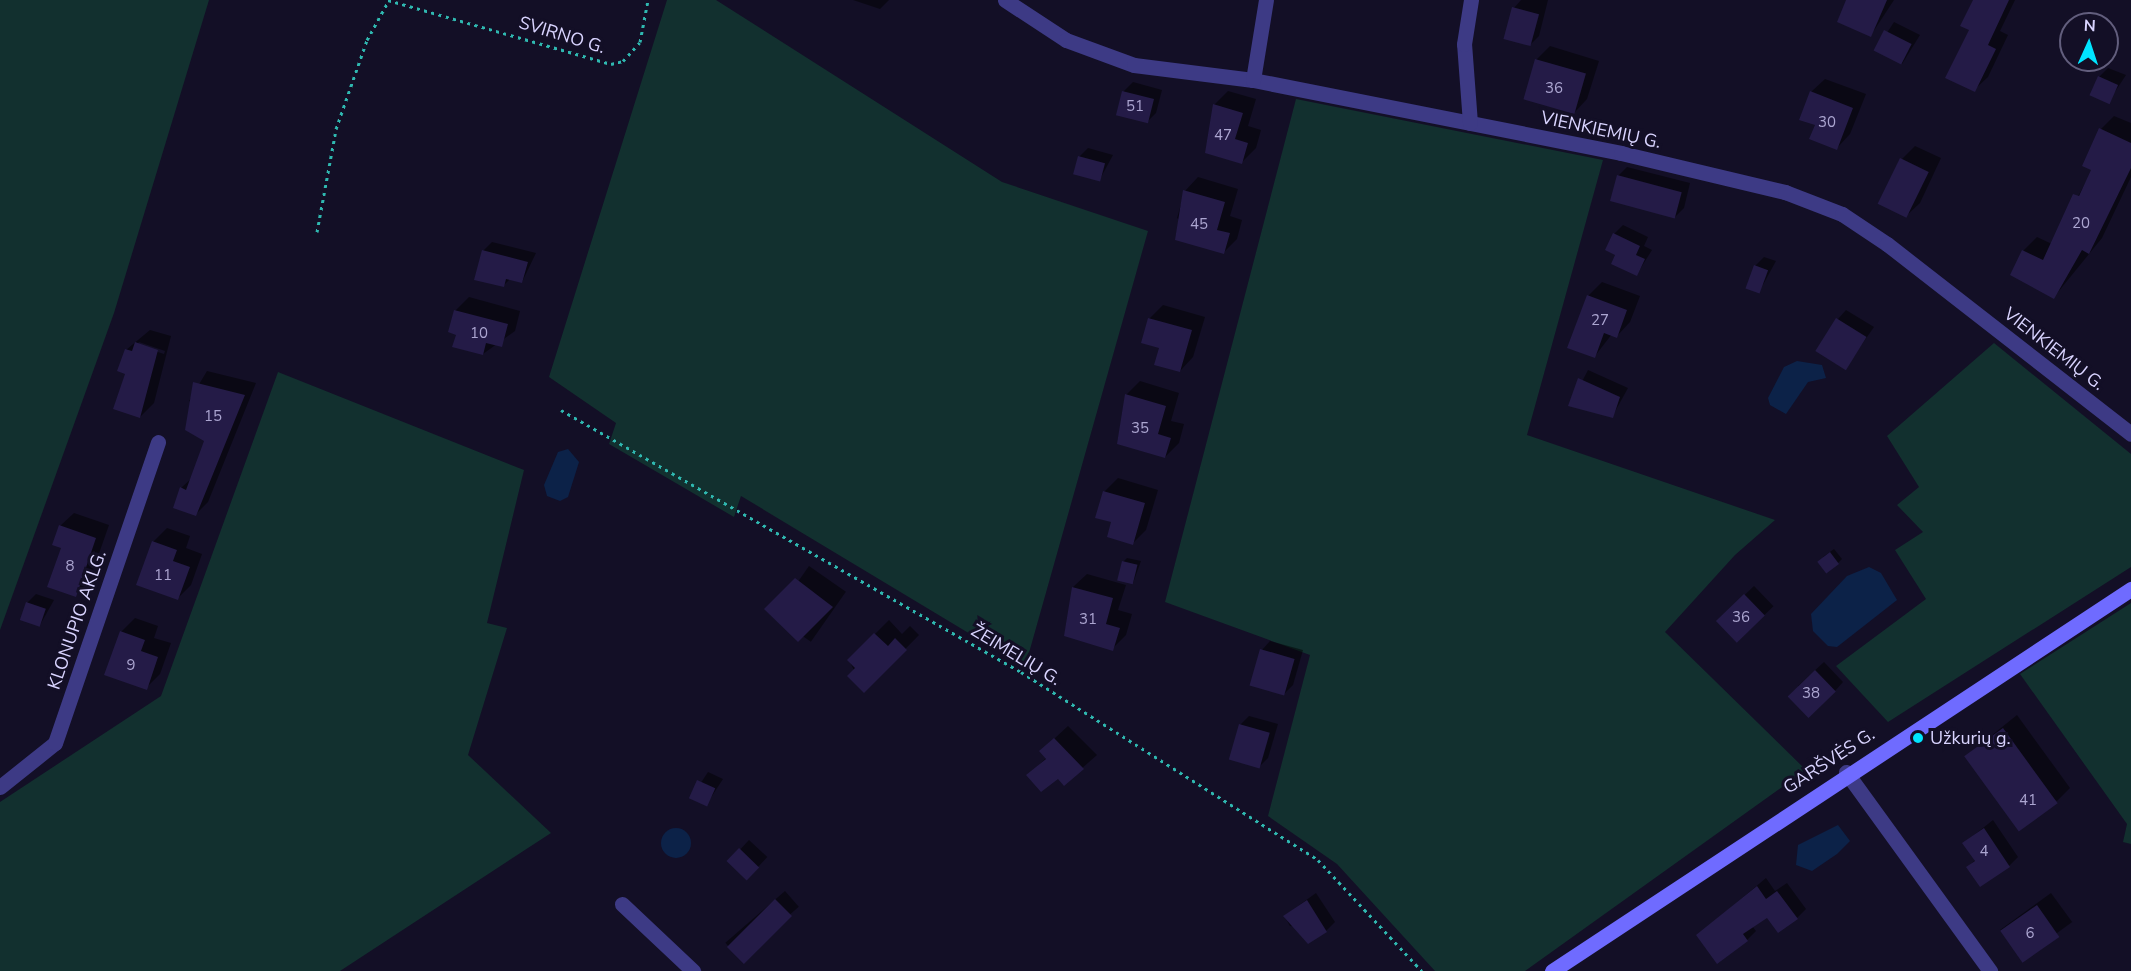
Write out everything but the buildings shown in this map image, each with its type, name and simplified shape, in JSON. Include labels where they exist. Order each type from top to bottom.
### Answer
[{"type":"main road","name":"GARŠVĖS G.","points":[[1552,971],[1846,772],[2131,589]]},
{"type":"street","name":"VIENKIEMIŲ G.","points":[[1005,0],[1066,40],[1134,65],[1253,80],[1470,123],[1785,192],[1842,214],[2131,434]]},
{"type":"street","points":[[1253,80],[1266,0]]},
{"type":"street","points":[[1470,123],[1464,44],[1471,0]]},
{"type":"street","name":"KLONUPIO AKLG.","points":[[0,787],[55,743],[158,442]]},
{"type":"street","points":[[1846,772],[1990,971]]},
{"type":"street","points":[[622,904],[693,971]]},
{"type":"path","name":"SVIRNO G.","points":[[389,0],[597,61],[623,61],[640,42],[648,0]]},
{"type":"path","points":[[317,232],[336,129],[367,40],[389,0]]},
{"type":"path","name":"ŽEIMELIŲ G.","points":[[561,410],[1021,672],[1318,860],[1422,971]]},
{"type":"green space","points":[[0,0],[209,0],[114,313],[0,630]]},
{"type":"green space","points":[[667,0],[716,0],[1002,182],[1148,231],[1025,667],[741,496],[734,517],[609,444],[616,423],[549,377]]},
{"type":"green space","points":[[1296,99],[1603,160],[1527,435],[1775,520],[1735,555],[1665,632],[1806,770],[1525,971],[1435,971],[1337,864],[1268,816],[1310,655],[1165,602]]},
{"type":"green space","points":[[1994,343],[2131,454],[2131,567],[1888,722],[1836,666],[1926,599],[1895,550],[1923,532],[1897,505],[1919,487],[1887,436]]},
{"type":"green space","points":[[278,372],[524,470],[487,623],[507,628],[468,755],[551,833],[340,971],[0,971],[0,802],[161,696]]},
{"type":"green space","points":[[2131,603],[2131,844],[2123,842],[2127,824],[2020,674]]},
{"type":"water","points":[[1797,361],[1822,365],[1826,378],[1808,382],[1786,414],[1770,405],[1768,398],[1784,367]]},
{"type":"water","points":[[568,449],[579,462],[568,497],[560,501],[547,496],[544,485],[558,452]]},
{"type":"water","points":[[1869,567],[1881,573],[1897,600],[1837,647],[1828,646],[1813,631],[1811,614],[1847,576]]},
{"type":"water","points":[[1838,825],[1850,841],[1837,854],[1812,871],[1796,865],[1798,845]]},
{"type":"water","points":[[676,828],[687,832],[691,843],[687,854],[676,858],[665,854],[661,843],[665,832]]},
{"type":"place","name":"Užkurių g.","points":[[1918,738]]}]
